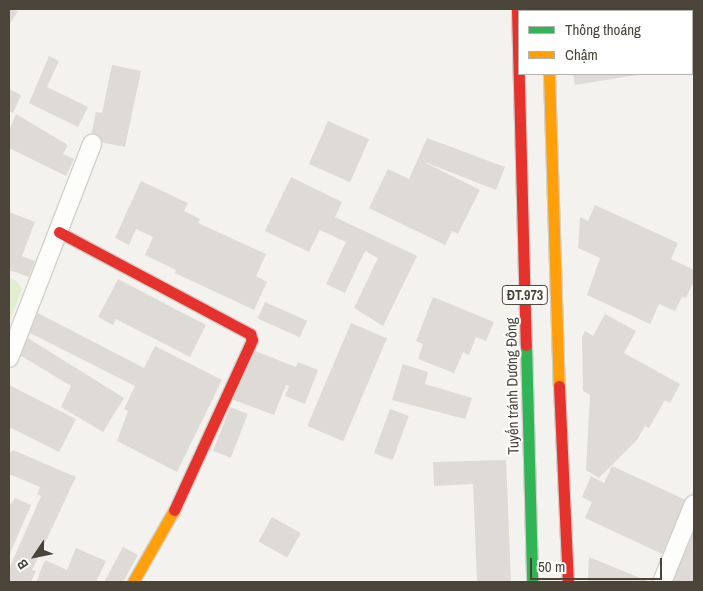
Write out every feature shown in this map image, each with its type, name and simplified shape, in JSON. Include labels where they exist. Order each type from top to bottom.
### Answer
[{"type":"main road","name":"Tuyến tránh Dương Đông","points":[[517,9],[518,47]]},
{"type":"main road","name":"Tuyến tránh Dương Đông","points":[[519,75],[532,582]]},
{"type":"main road","name":"ĐT.973","points":[[549,75],[555,314],[568,582]]},
{"type":"main road","points":[[59,232],[243,329],[250,334],[252,340],[186,489],[133,582]]},
{"type":"street","points":[[9,358],[92,144]]},
{"type":"street","points":[[662,582],[694,504]]},
{"type":"green space","points":[[9,277],[17,281],[22,289],[9,324]]},
{"type":"building","points":[[9,9],[18,11],[9,25]]},
{"type":"building","points":[[694,28],[694,47],[693,47]]},
{"type":"building","points":[[49,56],[59,61],[47,87],[88,107],[78,127],[29,103]]},
{"type":"building","points":[[112,65],[141,71],[125,147],[90,140],[96,112],[102,113]]},
{"type":"building","points":[[573,75],[637,75],[575,85]]},
{"type":"building","points":[[9,89],[21,95],[13,113],[9,111]]},
{"type":"building","points":[[16,114],[68,145],[63,154],[74,159],[66,176],[9,148],[9,130]]},
{"type":"building","points":[[328,121],[369,139],[350,182],[309,164]]},
{"type":"building","points":[[427,138],[505,167],[496,190],[422,161],[480,190],[458,234],[452,231],[445,245],[369,208],[388,169],[409,179]]},
{"type":"building","points":[[291,177],[342,202],[335,217],[417,256],[383,326],[354,308],[378,258],[365,251],[345,293],[326,284],[346,242],[320,230],[309,252],[265,231]]},
{"type":"building","points":[[141,181],[188,203],[184,211],[200,219],[198,223],[266,254],[256,276],[267,282],[254,310],[175,273],[176,270],[145,255],[153,237],[136,229],[129,245],[115,238]]},
{"type":"building","points":[[595,205],[678,243],[671,259],[694,270],[694,281],[686,298],[682,297],[675,311],[659,304],[650,324],[587,295],[600,258],[578,248],[580,217],[588,221]]},
{"type":"building","points":[[9,212],[35,222],[22,256],[35,261],[29,277],[9,270]]},
{"type":"building","points":[[118,279],[206,325],[190,357],[116,319],[113,325],[98,317]]},
{"type":"building","points":[[433,297],[494,322],[486,341],[476,337],[469,355],[463,352],[454,373],[418,359],[423,344],[416,341]]},
{"type":"building","points":[[265,302],[307,321],[300,337],[258,318]]},
{"type":"building","points":[[32,310],[144,368],[155,346],[222,380],[177,472],[117,441],[128,411],[124,409],[135,386],[22,329]]},
{"type":"building","points":[[605,314],[636,331],[624,353],[680,384],[670,403],[665,400],[649,428],[645,426],[637,440],[599,478],[586,470],[590,395],[583,391],[582,337],[585,331],[593,336]]},
{"type":"building","points":[[351,323],[387,338],[343,441],[307,426]]},
{"type":"building","points":[[23,335],[124,398],[103,432],[61,407],[71,386],[13,351]]},
{"type":"building","points":[[250,349],[296,367],[298,362],[318,370],[305,404],[285,396],[289,386],[286,385],[274,415],[231,399]]},
{"type":"building","points":[[403,364],[428,372],[425,384],[472,398],[465,419],[392,400]]},
{"type":"building","points":[[9,385],[76,419],[59,452],[9,427]]},
{"type":"building","points":[[230,407],[248,414],[231,458],[213,451]]},
{"type":"building","points":[[390,409],[409,416],[393,460],[374,453]]},
{"type":"building","points":[[13,450],[76,477],[32,570],[36,571],[31,582],[9,582],[9,569],[41,496],[37,494],[40,487],[9,474],[9,454]]},
{"type":"building","points":[[506,460],[511,582],[477,582],[473,484],[434,486],[433,462]]},
{"type":"building","points":[[612,466],[686,500],[662,554],[585,518],[592,502],[582,497],[591,476],[604,483]]},
{"type":"building","points":[[15,498],[31,505],[9,556],[9,506]]},
{"type":"building","points":[[272,517],[301,533],[287,557],[258,541]]},
{"type":"building","points":[[694,524],[694,582],[668,582]]},
{"type":"building","points":[[123,547],[138,555],[123,582],[104,582]]},
{"type":"building","points":[[76,548],[106,561],[96,582],[36,582],[45,560],[67,570]]},
{"type":"building","points":[[589,557],[650,582],[588,582]]},
{"type":"traffic: fast","points":[[526,345],[532,582]]},
{"type":"traffic: slow","points":[[549,75],[559,386]]},
{"type":"traffic: slow","points":[[133,582],[174,510]]},
{"type":"traffic: jam","points":[[517,9],[518,46]]},
{"type":"traffic: jam","points":[[519,75],[526,345]]},
{"type":"traffic: jam","points":[[59,232],[250,334],[252,340],[174,510]]},
{"type":"traffic: jam","points":[[559,386],[568,582]]}]
